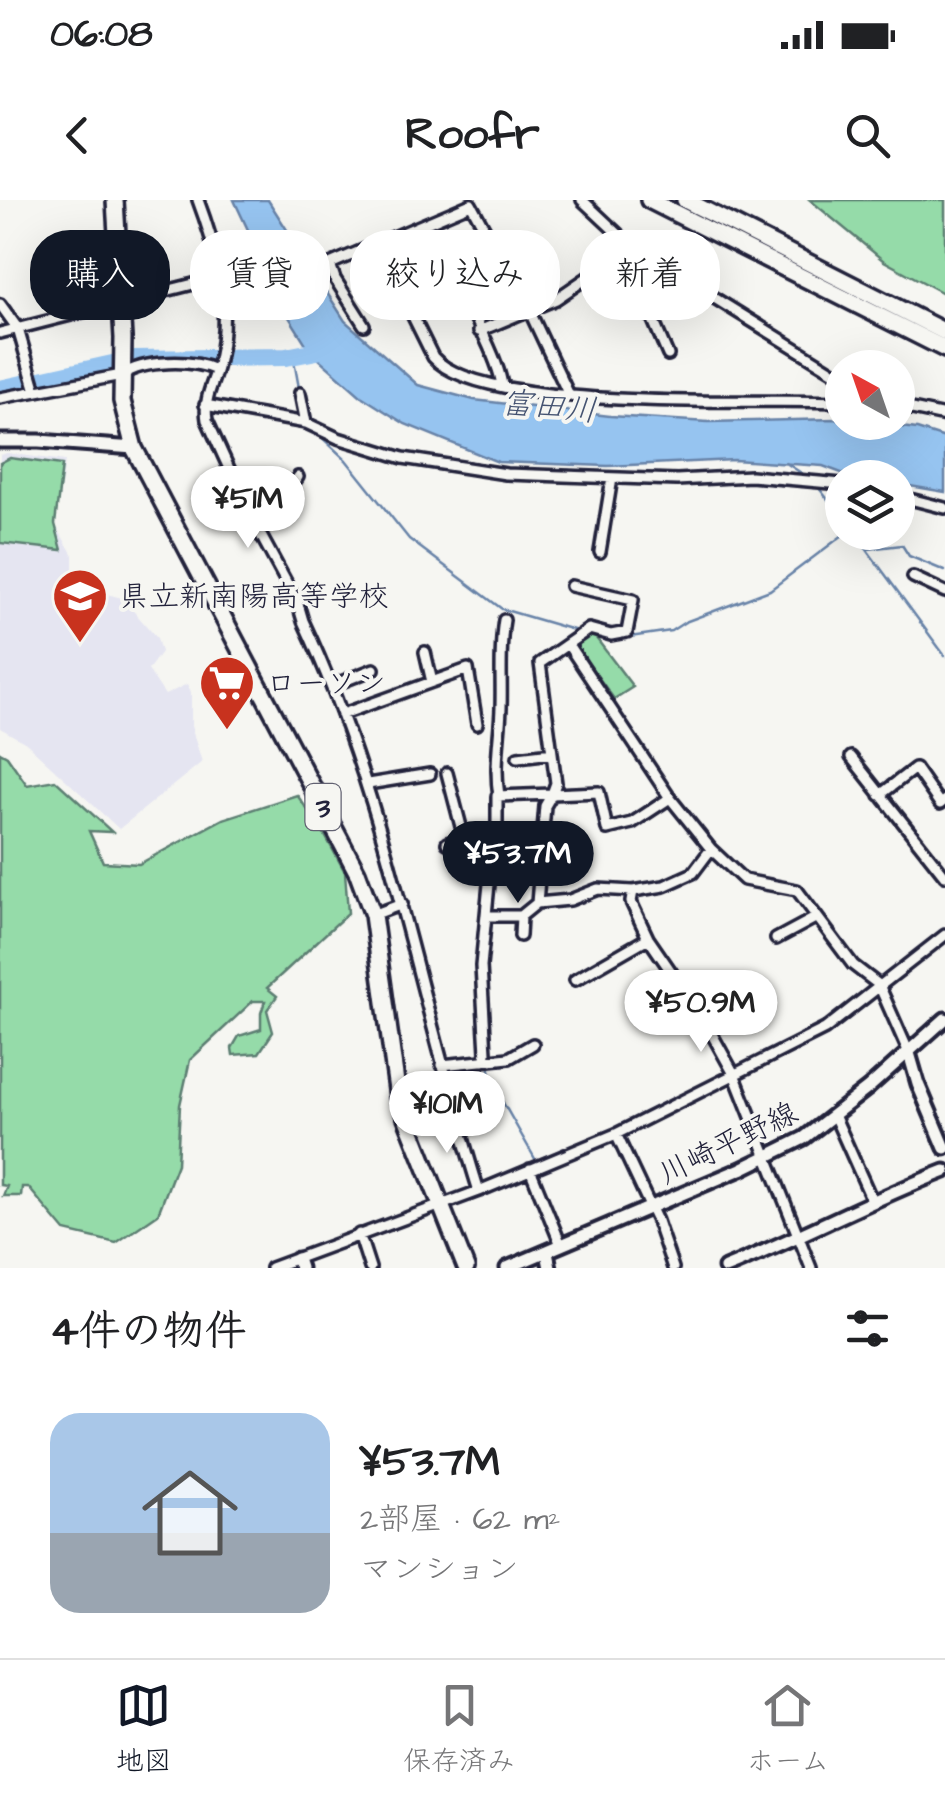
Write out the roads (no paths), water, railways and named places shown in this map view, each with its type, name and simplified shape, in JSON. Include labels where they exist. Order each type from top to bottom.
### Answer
[{"type":"main road","name":"3","points":[[114,200],[116,230]]},
{"type":"main road","points":[[650,200],[945,349]]},
{"type":"main road","points":[[685,200],[945,332]]},
{"type":"main road","name":"3","points":[[122,320],[122,401],[134,448],[335,828],[374,915],[398,1097],[466,1268]]},
{"type":"street","points":[[198,200],[209,230]]},
{"type":"street","points":[[582,200],[614,230]]},
{"type":"street","points":[[410,230],[471,204],[485,230]]},
{"type":"street","points":[[424,224],[479,331],[502,386]]},
{"type":"street","points":[[350,255],[330,264],[350,302]]},
{"type":"street","points":[[720,301],[825,366]]},
{"type":"street","points":[[0,304],[18,330],[36,391]]},
{"type":"street","points":[[0,333],[57,320]]},
{"type":"street","points":[[221,320],[217,367],[205,405],[215,440],[298,604],[368,784],[452,1108],[479,1191]]},
{"type":"street","points":[[362,320],[364,324]]},
{"type":"street","points":[[414,320],[432,357],[442,368],[462,378],[502,386],[632,400],[825,402]]},
{"type":"street","points":[[479,331],[505,320]]},
{"type":"street","points":[[534,320],[569,394]]},
{"type":"street","points":[[653,320],[668,355]]},
{"type":"street","points":[[0,398],[122,365],[217,367]]},
{"type":"street","points":[[300,393],[306,423]]},
{"type":"street","points":[[205,405],[306,423],[338,438],[403,458],[506,474],[676,480],[751,476],[825,483]]},
{"type":"street","points":[[915,410],[945,416]]},
{"type":"street","points":[[0,441],[134,448]]},
{"type":"street","points":[[251,517],[281,502],[298,477]]},
{"type":"street","points":[[600,552],[612,478]]},
{"type":"street","points":[[915,500],[945,508]]},
{"type":"street","points":[[913,577],[945,592]]},
{"type":"street","points":[[537,903],[544,806],[556,783],[540,663],[590,629],[611,635],[627,632],[633,600],[571,586]]},
{"type":"street","points":[[484,1062],[481,966],[499,796],[495,770],[501,708],[499,650],[504,620]]},
{"type":"street","points":[[569,646],[670,798],[711,849],[744,880],[797,890],[853,965],[879,985],[945,1148]]},
{"type":"street","points":[[425,652],[432,682]]},
{"type":"street","points":[[331,686],[374,669]]},
{"type":"street","points":[[343,714],[468,669],[477,724]]},
{"type":"street","points":[[518,756],[552,754]]},
{"type":"street","points":[[851,757],[945,876]]},
{"type":"street","points":[[880,794],[915,768],[940,804],[945,800]]},
{"type":"street","points":[[368,784],[424,772]]},
{"type":"street","points":[[447,772],[464,838]]},
{"type":"street","points":[[499,796],[599,792],[607,829],[632,823],[670,798]]},
{"type":"street","points":[[447,843],[494,834]]},
{"type":"street","points":[[488,916],[521,916],[537,903],[570,900],[598,888],[633,891],[664,886],[693,874],[711,849]]},
{"type":"street","points":[[633,891],[631,902],[648,938],[703,1018],[734,1074],[811,1268]]},
{"type":"street","points":[[374,915],[402,904]]},
{"type":"street","points":[[520,936],[521,916]]},
{"type":"street","points":[[776,939],[817,918]]},
{"type":"street","points":[[271,1268],[299,1263],[359,1234],[479,1191],[616,1134],[824,1028],[945,935]]},
{"type":"street","points":[[575,980],[648,938]]},
{"type":"street","name":"川崎平野線","points":[[506,1268],[651,1209],[804,1138],[909,1053],[945,1018]]},
{"type":"street","points":[[442,1065],[509,1058],[533,1044]]},
{"type":"street","points":[[452,1108],[494,1094]]},
{"type":"street","points":[[834,1115],[872,1200]]},
{"type":"street","points":[[616,1134],[673,1268]]},
{"type":"street","points":[[530,1169],[561,1245]]},
{"type":"street","points":[[724,1268],[945,1171]]},
{"type":"street","points":[[359,1234],[370,1268]]},
{"type":"street","points":[[547,1252],[550,1268]]},
{"type":"water","points":[[234,200],[268,200],[287,230],[248,230]]},
{"type":"water","points":[[330,297],[345,321],[418,385],[474,400],[610,416],[708,422],[825,419],[825,440],[915,440],[917,429],[945,438],[945,492],[915,487],[915,460],[825,460],[825,467],[734,460],[608,466],[498,462],[405,424],[361,396],[311,352],[291,320],[330,320]]},
{"type":"waterway","points":[[0,389],[135,359],[286,357],[322,350],[330,353]]},
{"type":"waterway","points":[[293,355],[299,388]]},
{"type":"waterway","points":[[315,431],[346,460],[409,539],[502,609],[577,631]]},
{"type":"waterway","points":[[786,463],[809,478]]},
{"type":"waterway","points":[[818,487],[825,496]]},
{"type":"waterway","points":[[589,634],[609,640],[671,631],[770,590],[825,549]]},
{"type":"waterway","points":[[867,550],[945,656]]},
{"type":"waterway","points":[[905,550],[909,556],[945,571]]},
{"type":"waterway","points":[[505,683],[505,705]]},
{"type":"waterway","points":[[496,853],[503,829],[502,797]]},
{"type":"waterway","points":[[489,1064],[493,1085],[538,1164]]},
{"type":"place","name":"県立新南陽高等学校","points":[[80,645]]},
{"type":"place","name":"ローソン","points":[[227,732]]},
{"type":"water label","name":"富田川","points":[[549,406]]}]
